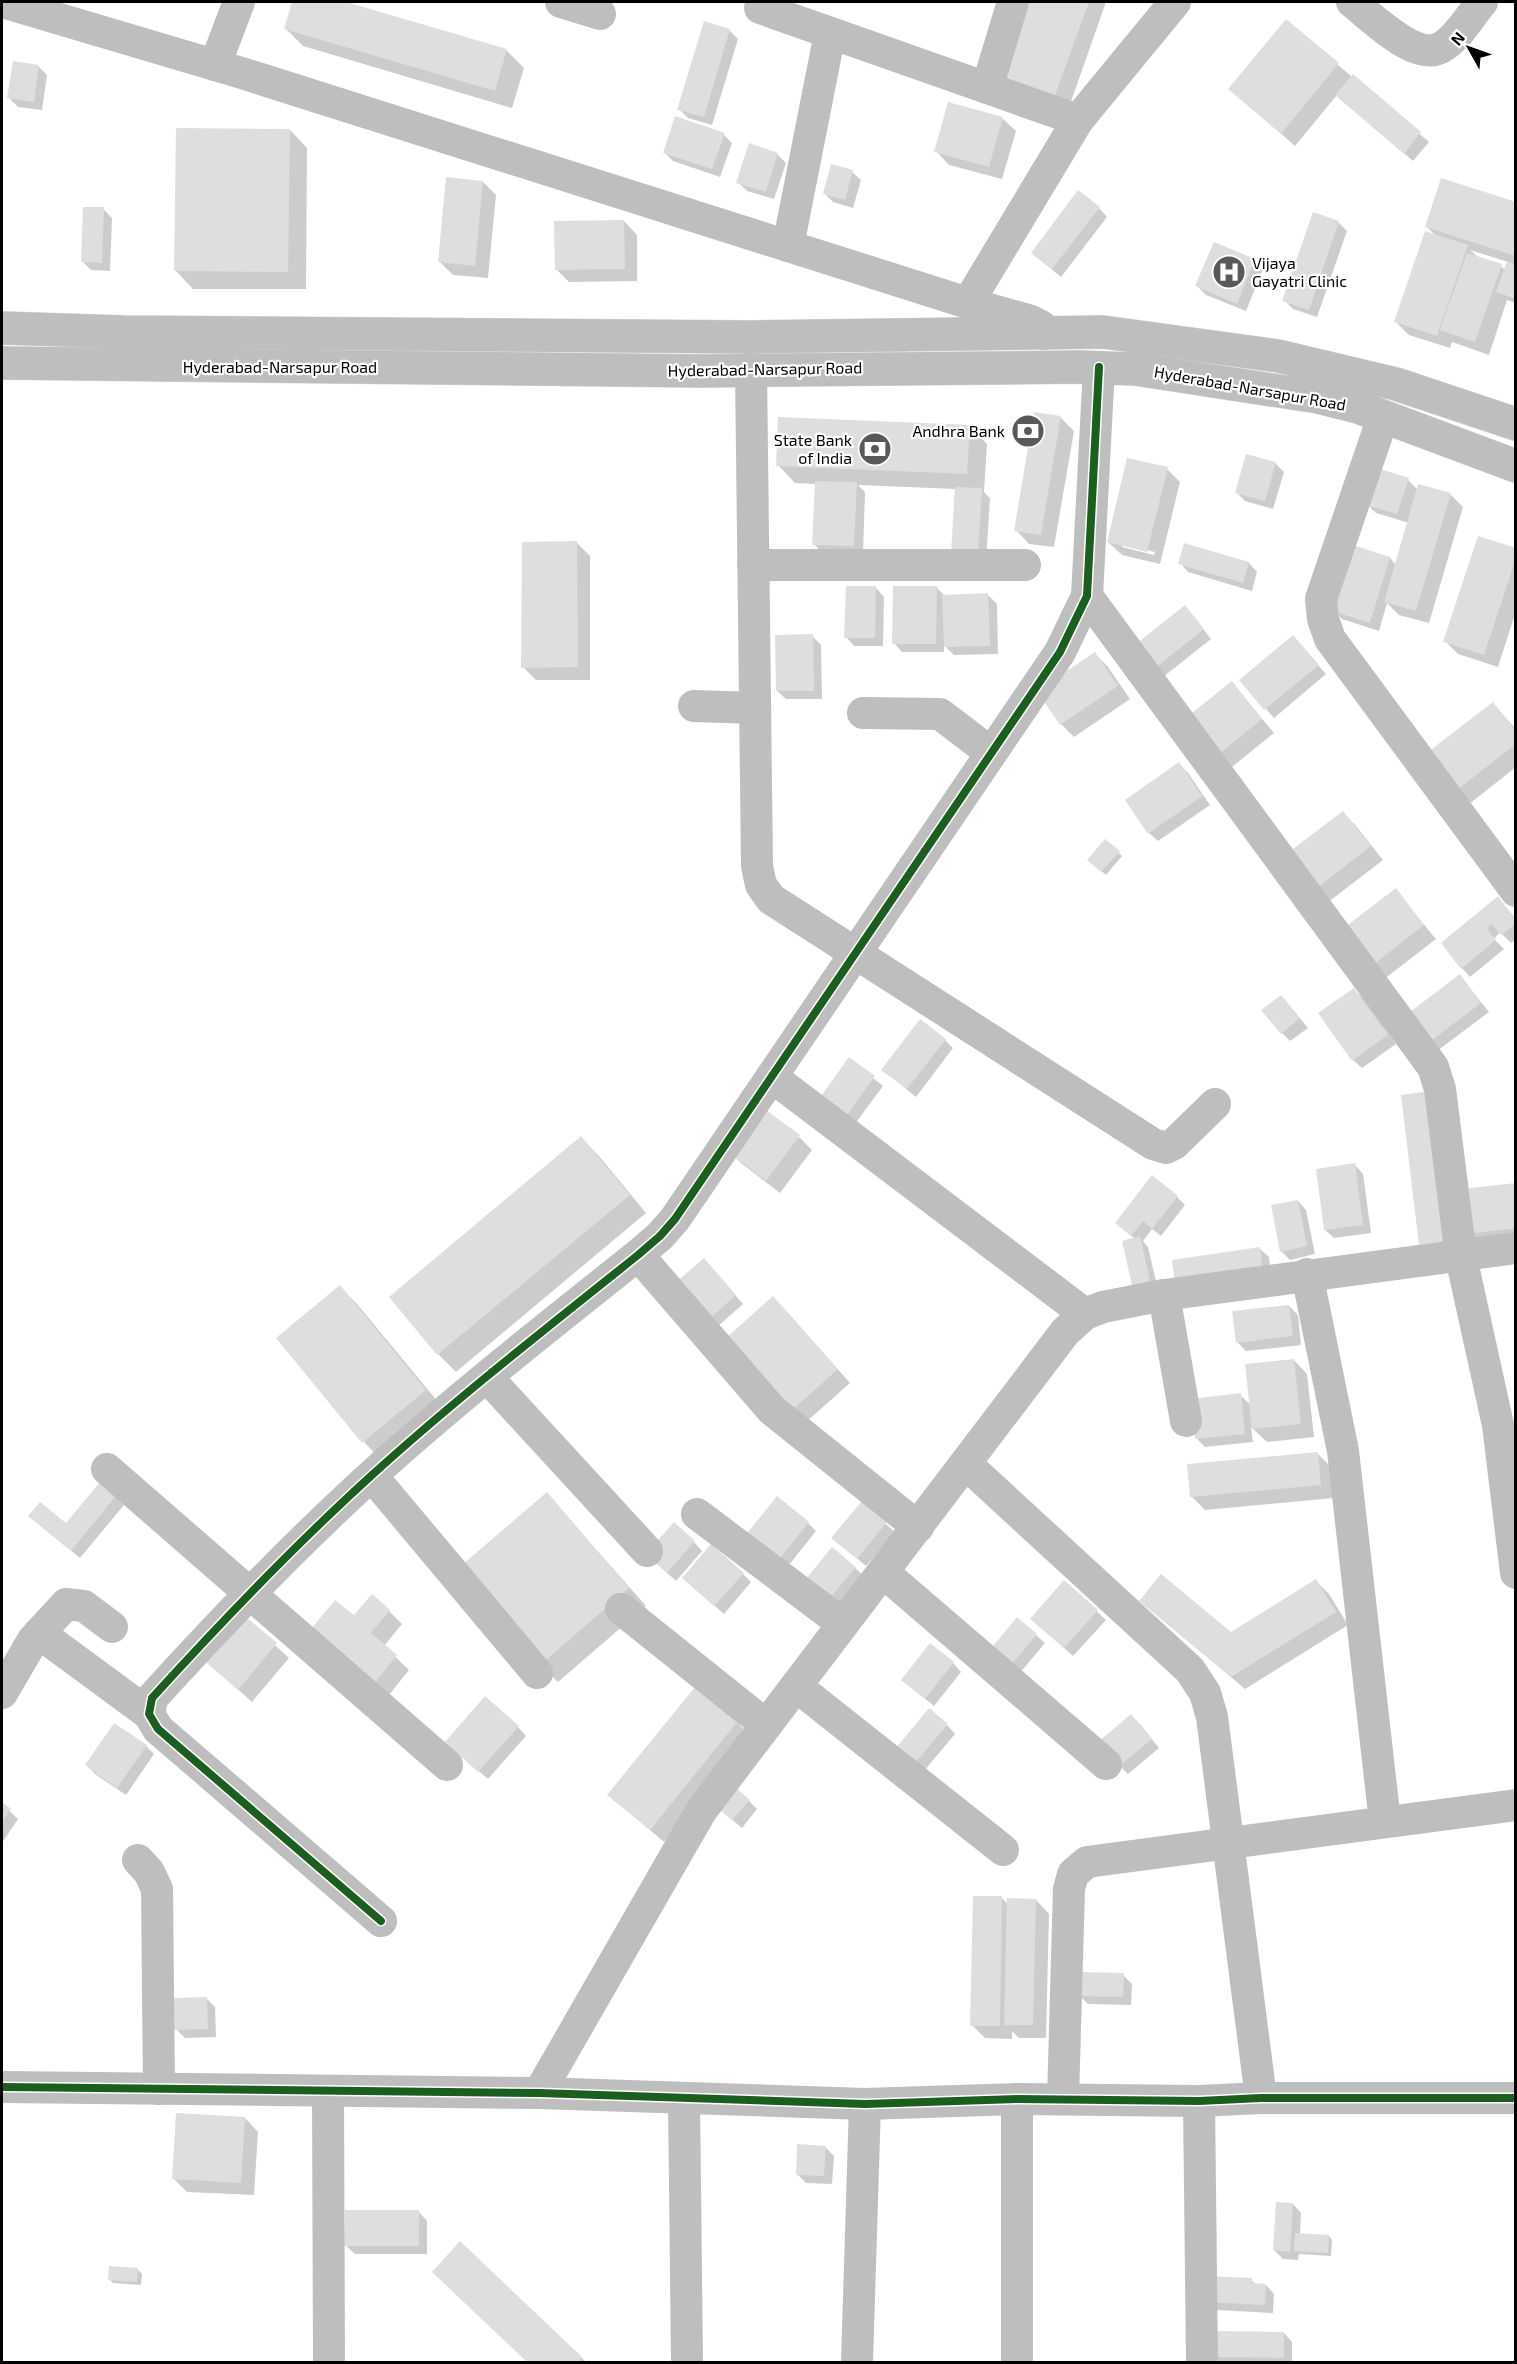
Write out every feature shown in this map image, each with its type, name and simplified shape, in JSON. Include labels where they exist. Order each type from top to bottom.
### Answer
[{"type":"main road","name":"Hyderabad-Narsapur Road","points":[[2,328],[124,332],[741,337],[1103,332],[1278,356],[1396,384],[1515,424]]},
{"type":"main road","name":"Hyderabad-Narsapur Road","points":[[2,363],[700,371],[1099,367],[1135,369],[1318,397],[1358,407],[1515,466]]},
{"type":"street","points":[[2,2],[215,65],[1031,321],[1041,327],[1045,334]]},
{"type":"street","points":[[215,65],[239,2]]},
{"type":"street","points":[[561,2],[600,14]]},
{"type":"street","points":[[987,88],[1013,2]]},
{"type":"street","points":[[968,303],[1078,120],[1175,2]]},
{"type":"street","points":[[1352,2],[1408,45],[1426,51],[1442,48],[1482,2]]},
{"type":"street","points":[[760,8],[1078,120]]},
{"type":"street","points":[[788,246],[830,33]]},
{"type":"street","points":[[149,1714],[152,1698],[252,1593],[372,1476],[487,1377],[638,1255],[675,1219],[1060,652],[1087,596],[1099,367]]},
{"type":"street","points":[[751,369],[757,866],[761,885],[771,899],[1153,1144],[1166,1148],[1174,1144],[1215,1104]]},
{"type":"street","points":[[1383,417],[1321,599],[1323,619],[1330,639],[1515,891]]},
{"type":"street","points":[[753,565],[1025,565]]},
{"type":"street","points":[[1087,596],[1433,1067],[1440,1089],[1461,1257],[1498,1425],[1515,1573]]},
{"type":"street","points":[[694,706],[755,708]]},
{"type":"street","points":[[863,714],[940,714],[991,753]]},
{"type":"street","points":[[772,1077],[1085,1314]]},
{"type":"street","points":[[539,2093],[700,1811],[1065,1332],[1085,1314],[1103,1307],[1164,1295],[1307,1274],[1461,1257],[1515,1248]]},
{"type":"street","points":[[638,1255],[772,1410],[918,1527]]},
{"type":"street","points":[[1307,1274],[1343,1451],[1384,1822]]},
{"type":"street","points":[[1164,1295],[1186,1421]]},
{"type":"street","points":[[487,1377],[647,1551]]},
{"type":"street","points":[[966,1464],[1190,1670],[1205,1693],[1212,1717],[1261,2098]]},
{"type":"street","points":[[107,1469],[447,1765]]},
{"type":"street","points":[[372,1476],[537,1672]]},
{"type":"street","points":[[697,1514],[843,1624]]},
{"type":"street","points":[[883,1572],[1106,1764]]},
{"type":"street","points":[[2,1693],[39,1633],[66,1604],[84,1606],[112,1627]]},
{"type":"street","points":[[621,1609],[766,1725]]},
{"type":"street","points":[[39,1633],[149,1714],[158,1729],[381,1921]]},
{"type":"street","points":[[796,1686],[1004,1850]]},
{"type":"street","points":[[1063,2099],[1069,1888],[1073,1874],[1087,1862],[1515,1805]]},
{"type":"street","points":[[138,1860],[149,1872],[157,1889],[159,2089]]},
{"type":"street","points":[[2,2087],[539,2093],[865,2104],[1017,2099],[1199,2101],[1261,2098],[1515,2098]]},
{"type":"street","points":[[328,2091],[329,2362]]},
{"type":"street","points":[[684,2098],[687,2362]]},
{"type":"street","points":[[1017,2099],[1017,2362]]},
{"type":"street","points":[[1199,2101],[1202,2362]]},
{"type":"street","points":[[857,2362],[865,2104]]},
{"type":"building","points":[[292,2],[346,2],[507,49],[495,91],[284,29]]},
{"type":"building","points":[[1030,2],[1089,2],[1054,98],[1002,79]]},
{"type":"building","points":[[1286,19],[1339,63],[1281,134],[1228,89]]},
{"type":"building","points":[[704,21],[730,29],[704,117],[677,110]]},
{"type":"building","points":[[13,61],[39,65],[34,102],[7,98]]},
{"type":"building","points":[[1353,74],[1421,132],[1404,154],[1335,95]]},
{"type":"building","points":[[948,102],[1003,117],[989,167],[934,152]]},
{"type":"building","points":[[675,116],[725,133],[712,169],[663,153]]},
{"type":"building","points":[[176,128],[290,129],[288,272],[174,271]]},
{"type":"building","points":[[749,143],[778,153],[766,192],[736,183]]},
{"type":"building","points":[[831,164],[853,170],[845,200],[823,194]]},
{"type":"building","points":[[446,177],[483,181],[475,266],[438,262]]},
{"type":"building","points":[[1441,178],[1516,202],[1516,256],[1425,227]]},
{"type":"building","points":[[1078,190],[1100,207],[1052,269],[1031,253]]},
{"type":"building","points":[[83,207],[104,207],[102,263],[81,262]]},
{"type":"building","points":[[1313,212],[1339,221],[1309,310],[1282,301]]},
{"type":"building","points":[[624,220],[625,269],[555,270],[554,221]]},
{"type":"building","points":[[1425,231],[1468,245],[1437,336],[1394,322]]},
{"type":"building","points":[[1214,242],[1255,259],[1237,304],[1195,286]]},
{"type":"building","points":[[1467,253],[1502,264],[1475,342],[1440,330]]},
{"type":"building","points":[[1507,261],[1516,264],[1516,299],[1496,292]]},
{"type":"building","points":[[1034,412],[1061,416],[1041,535],[1014,531]]},
{"type":"building","points":[[778,417],[970,425],[967,474],[776,466]]},
{"type":"building","points":[[1246,454],[1276,462],[1265,501],[1235,493]]},
{"type":"building","points":[[1127,458],[1168,467],[1147,552],[1107,542]]},
{"type":"building","points":[[1377,468],[1409,478],[1397,514],[1366,505]]},
{"type":"building","points":[[815,481],[857,482],[854,546],[812,545]]},
{"type":"building","points":[[1418,484],[1451,493],[1416,611],[1384,602]]},
{"type":"building","points":[[955,487],[982,488],[978,554],[951,553]]},
{"type":"building","points":[[1478,536],[1516,548],[1516,558],[1484,655],[1443,642]]},
{"type":"building","points":[[577,541],[578,667],[521,668],[522,542]]},
{"type":"building","points":[[1184,543],[1249,562],[1243,583],[1178,564]]},
{"type":"building","points":[[1353,545],[1390,557],[1370,623],[1332,611]]},
{"type":"building","points":[[846,586],[876,586],[875,638],[844,638]]},
{"type":"building","points":[[893,586],[937,586],[936,644],[892,644]]},
{"type":"building","points":[[988,593],[990,646],[944,647],[942,595]]},
{"type":"building","points":[[1185,605],[1204,629],[1149,673],[1130,649]]},
{"type":"building","points":[[813,634],[814,691],[776,691],[775,635]]},
{"type":"building","points":[[1293,635],[1319,665],[1264,710],[1239,680]]},
{"type":"building","points":[[1095,652],[1118,686],[1060,725],[1037,691]]},
{"type":"building","points":[[1232,681],[1262,719],[1213,759],[1182,721]]},
{"type":"building","points":[[1493,702],[1516,731],[1516,744],[1453,793],[1424,755]]},
{"type":"building","points":[[1179,762],[1202,796],[1148,834],[1125,800]]},
{"type":"building","points":[[1343,811],[1371,846],[1313,891],[1285,855]]},
{"type":"building","points":[[1105,839],[1120,851],[1101,872],[1087,860]]},
{"type":"building","points":[[1396,888],[1424,925],[1369,968],[1340,931]]},
{"type":"building","points":[[1498,896],[1516,924],[1501,935],[1491,924],[1487,929],[1496,940],[1461,969],[1441,943]]},
{"type":"building","points":[[1460,974],[1481,1003],[1427,1044],[1406,1015]]},
{"type":"building","points":[[1354,988],[1388,1035],[1352,1061],[1318,1013]]},
{"type":"building","points":[[1281,995],[1300,1018],[1281,1034],[1261,1010]]},
{"type":"building","points":[[920,1019],[946,1039],[907,1089],[881,1070]]},
{"type":"building","points":[[849,1057],[875,1076],[840,1125],[814,1106]]},
{"type":"building","points":[[1429,1091],[1448,1242],[1419,1245],[1401,1095]]},
{"type":"building","points":[[759,1105],[800,1135],[766,1181],[726,1150]]},
{"type":"building","points":[[581,1136],[630,1195],[437,1355],[389,1297]]},
{"type":"building","points":[[1355,1163],[1363,1225],[1324,1230],[1316,1169]]},
{"type":"building","points":[[1152,1175],[1178,1196],[1152,1229],[1143,1221],[1131,1236],[1115,1223]]},
{"type":"building","points":[[1516,1183],[1516,1228],[1467,1234],[1461,1189]]},
{"type":"building","points":[[1298,1200],[1307,1246],[1280,1252],[1271,1205]]},
{"type":"building","points":[[1140,1236],[1151,1285],[1133,1290],[1122,1241]]},
{"type":"building","points":[[1260,1247],[1263,1270],[1175,1283],[1172,1260]]},
{"type":"building","points":[[704,1258],[736,1295],[707,1321],[674,1284]]},
{"type":"building","points":[[340,1285],[426,1390],[362,1443],[276,1338]]},
{"type":"building","points":[[773,1296],[838,1369],[791,1411],[726,1338]]},
{"type":"building","points":[[1289,1305],[1293,1336],[1236,1343],[1232,1311]]},
{"type":"building","points":[[1294,1359],[1301,1424],[1252,1429],[1245,1364]]},
{"type":"building","points":[[1241,1393],[1245,1434],[1195,1439],[1191,1399]]},
{"type":"building","points":[[1318,1452],[1321,1485],[1190,1497],[1187,1464]]},
{"type":"building","points":[[100,1482],[116,1496],[71,1551],[28,1516],[40,1502],[66,1523]]},
{"type":"building","points":[[547,1492],[629,1588],[539,1666],[456,1570]]},
{"type":"building","points":[[777,1496],[809,1522],[776,1563],[744,1537]]},
{"type":"building","points":[[862,1501],[887,1522],[857,1559],[831,1538]]},
{"type":"building","points":[[674,1522],[695,1541],[667,1573],[646,1554]]},
{"type":"building","points":[[711,1544],[744,1573],[714,1606],[682,1578]]},
{"type":"building","points":[[832,1547],[856,1567],[825,1604],[801,1585]]},
{"type":"building","points":[[1161,1574],[1231,1632],[1316,1579],[1336,1612],[1231,1677],[1139,1601]]},
{"type":"building","points":[[1064,1580],[1098,1610],[1064,1648],[1030,1619]]},
{"type":"building","points":[[372,1594],[390,1610],[371,1633],[397,1655],[375,1683],[311,1629],[335,1600],[354,1615]]},
{"type":"building","points":[[240,1612],[277,1643],[238,1690],[201,1658]]},
{"type":"building","points":[[1017,1617],[1037,1634],[1004,1674],[984,1657]]},
{"type":"building","points":[[930,1643],[954,1662],[925,1699],[901,1680]]},
{"type":"building","points":[[695,1687],[738,1721],[650,1830],[607,1795]]},
{"type":"building","points":[[485,1696],[519,1726],[478,1772],[445,1742]]},
{"type":"building","points":[[929,1708],[948,1724],[910,1769],[891,1754]]},
{"type":"building","points":[[1131,1714],[1152,1739],[1118,1767],[1098,1742]]},
{"type":"building","points":[[114,1723],[147,1745],[117,1788],[85,1765]]},
{"type":"building","points":[[728,1781],[750,1800],[732,1820],[710,1802]]},
{"type":"building","points":[[2,1802],[11,1809],[2,1822]]},
{"type":"building","points":[[973,1896],[1002,1896],[1000,2026],[970,2026]]},
{"type":"building","points":[[1007,1898],[1036,1899],[1033,2025],[1004,2025]]},
{"type":"building","points":[[1078,1972],[1124,1973],[1123,1997],[1078,1996]]},
{"type":"building","points":[[207,1997],[208,2029],[174,2030],[174,1998]]},
{"type":"building","points":[[176,2113],[245,2117],[241,2183],[172,2179]]},
{"type":"building","points":[[797,2144],[826,2146],[824,2176],[796,2175]]},
{"type":"building","points":[[1276,2202],[1293,2203],[1290,2252],[1273,2250]]},
{"type":"building","points":[[345,2210],[419,2210],[419,2246],[344,2246]]},
{"type":"building","points":[[1295,2233],[1329,2235],[1328,2253],[1294,2251]]},
{"type":"building","points":[[460,2241],[582,2357],[578,2362],[527,2362],[432,2272]]},
{"type":"building","points":[[109,2266],[138,2268],[137,2282],[108,2280]]},
{"type":"building","points":[[1208,2276],[1252,2278],[1252,2283],[1266,2284],[1265,2305],[1206,2302]]},
{"type":"building","points":[[1209,2331],[1284,2332],[1284,2358],[1209,2357]]},
{"type":"cycle path","points":[[381,1921],[158,1729],[149,1714],[152,1698],[259,1584],[372,1475],[470,1391],[638,1255],[675,1219],[1060,652],[1087,596],[1099,367]]},
{"type":"cycle path","points":[[2,2087],[539,2093],[865,2104],[1017,2099],[1199,2101],[1261,2098],[1516,2098]]},
{"type":"place","name":"Vijaya Gayatri Clinic","points":[[1229,272]]},
{"type":"place","name":"Andhra Bank","points":[[1028,431]]},
{"type":"place","name":"State Bank of India","points":[[875,449]]}]
